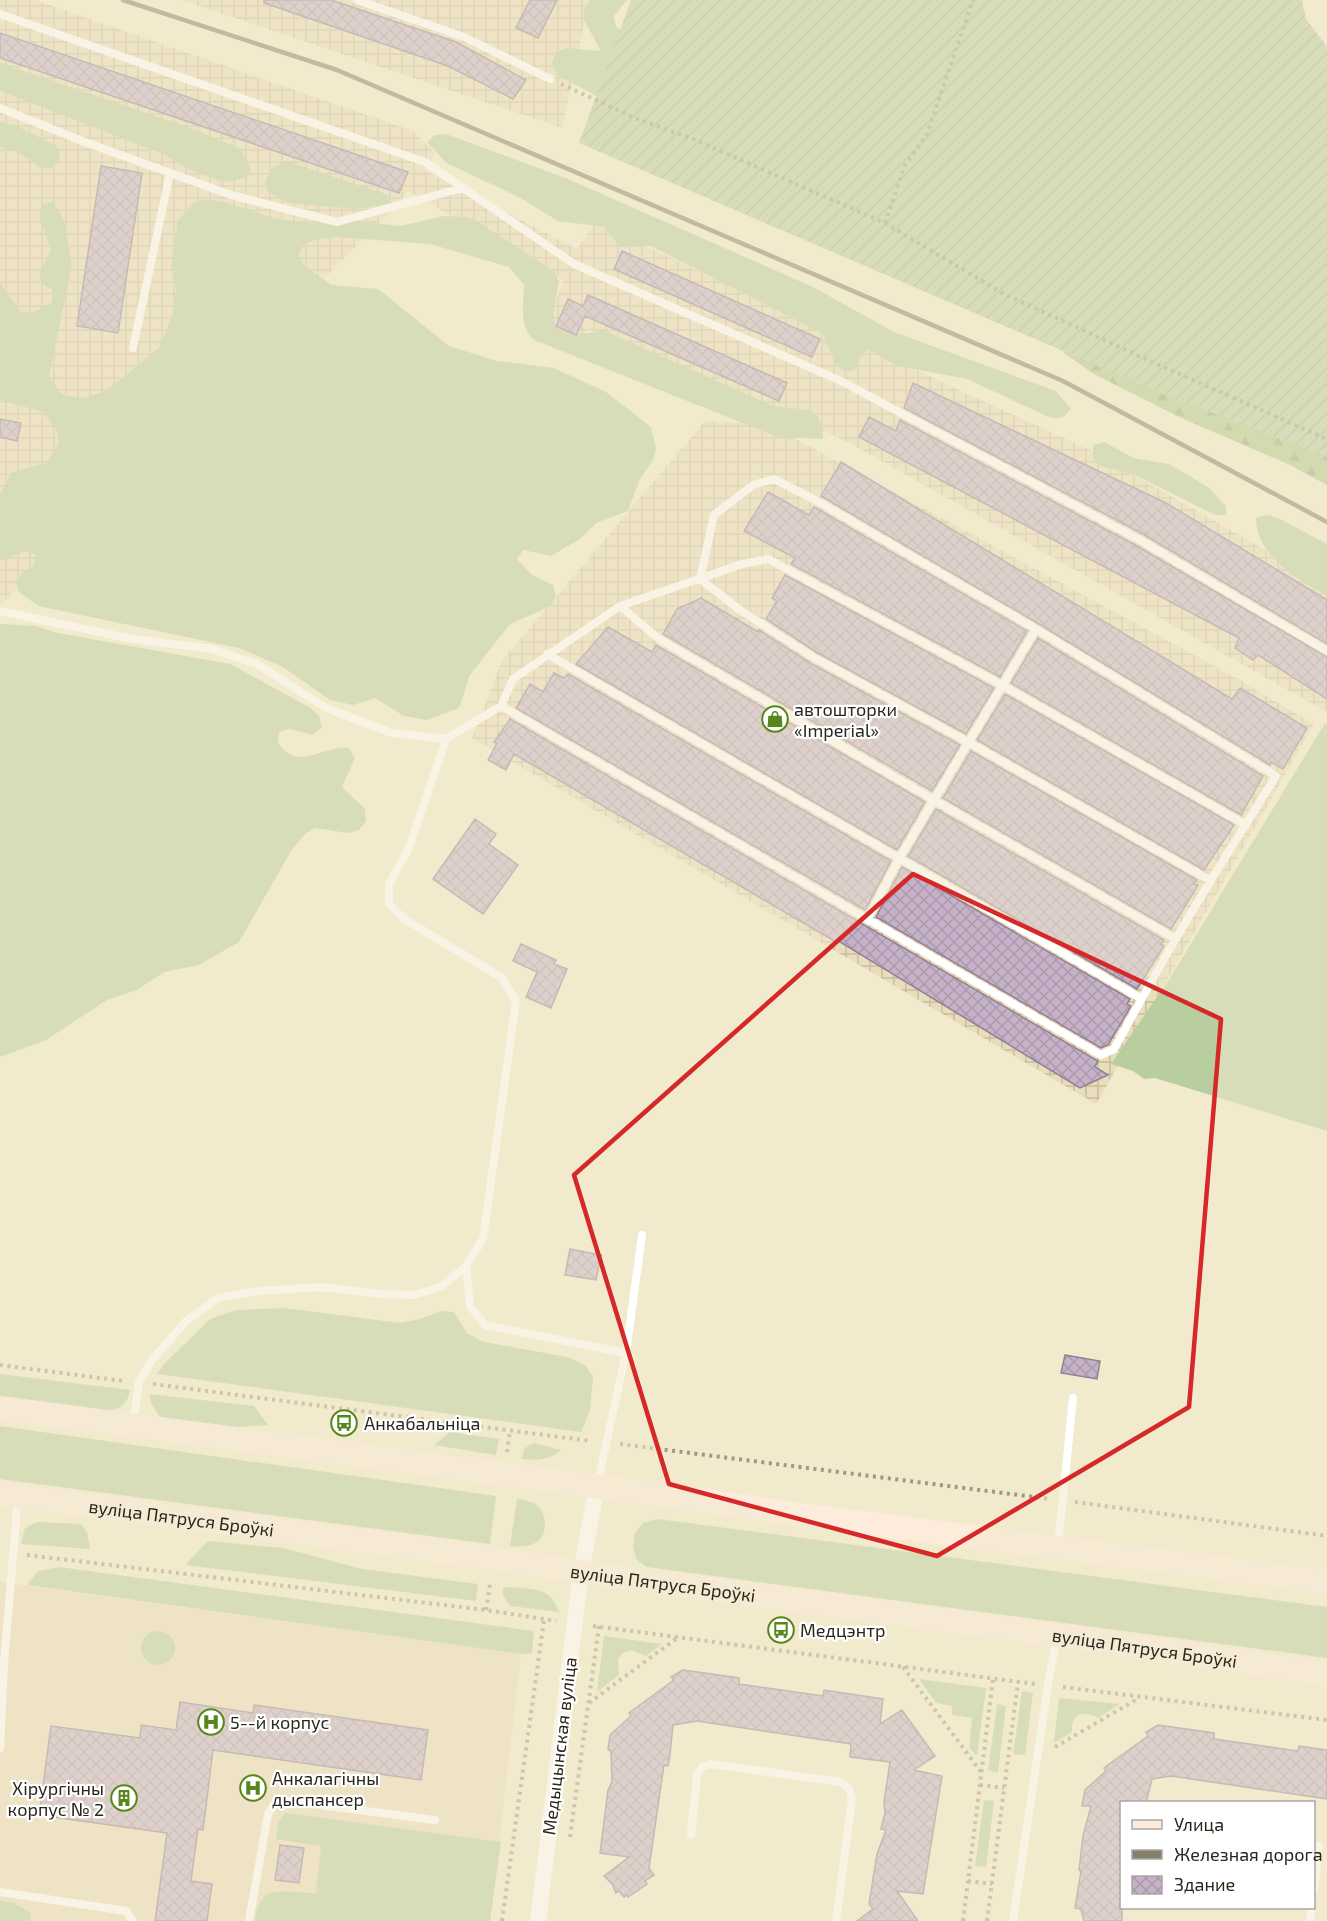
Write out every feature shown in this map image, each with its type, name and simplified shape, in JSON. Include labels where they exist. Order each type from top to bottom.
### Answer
[{"type":"main road","points":[[0,1408],[597,1486],[800,1515],[1327,1582]]},
{"type":"main road","name":"вуліца Пятруся Броўкі","points":[[9,1495],[477,1556],[1327,1674]]},
{"type":"street","name":"Медыцынская вуліца","points":[[538,1921],[581,1572],[597,1486]]},
{"type":"lane","points":[[357,0],[464,37],[550,79]]},
{"type":"lane","points":[[0,14],[425,162],[574,264],[839,380],[1140,540],[1327,651]]},
{"type":"lane","points":[[0,108],[82,141],[231,195],[337,222],[462,188]]},
{"type":"lane","points":[[133,348],[170,173]]},
{"type":"lane","points":[[501,706],[1101,1055],[1114,1049],[1176,939],[1276,776],[1036,629],[819,502],[774,479],[753,485],[714,515],[699,579]]},
{"type":"lane","points":[[0,610],[127,638],[212,649],[257,664],[326,708],[392,733],[446,738],[501,706],[513,679],[620,606],[742,564],[768,560],[1002,685],[1246,825]]},
{"type":"lane","points":[[699,579],[740,610],[813,657],[968,742],[1211,881]]},
{"type":"lane","points":[[620,606],[659,639],[1176,939]]},
{"type":"lane","points":[[868,918],[900,857],[1036,629]]},
{"type":"lane","points":[[547,654],[1142,999]]},
{"type":"lane","points":[[133,1425],[139,1383],[152,1360],[186,1321],[218,1299],[258,1291],[321,1287],[414,1295],[441,1287],[466,1266],[483,1239],[516,1001],[501,977],[403,918],[389,904],[389,884],[409,848],[446,738]]},
{"type":"lane","points":[[597,1486],[626,1353],[642,1235]]},
{"type":"lane","points":[[466,1266],[470,1306],[485,1325],[626,1353]]},
{"type":"lane","points":[[1058,1547],[1073,1398]]},
{"type":"lane","points":[[0,1748],[2,1663],[14,1553],[9,1495]]},
{"type":"lane","points":[[1012,1921],[1047,1685],[1057,1635]]},
{"type":"lane","points":[[691,1834],[697,1775],[702,1767],[710,1764],[841,1782],[850,1790],[852,1800],[836,1921]]},
{"type":"lane","points":[[249,1921],[268,1814],[275,1803],[289,1801],[435,1820]]},
{"type":"lane","points":[[1315,1846],[1318,1846],[1315,1879]]},
{"type":"lane","points":[[0,1892],[126,1911],[133,1921]]},
{"type":"path","points":[[885,223],[905,165],[927,135],[974,0]]},
{"type":"path","points":[[550,79],[635,118],[693,140],[885,223],[1004,294],[1327,439]]},
{"type":"path","points":[[0,1365],[1327,1536]]},
{"type":"path","points":[[506,1459],[510,1430]]},
{"type":"path","points":[[14,1553],[486,1610],[544,1620],[993,1679],[1327,1720]]},
{"type":"path","points":[[486,1610],[490,1584]]},
{"type":"path","points":[[502,1921],[544,1620]]},
{"type":"path","points":[[570,1841],[599,1626]]},
{"type":"path","points":[[589,1703],[678,1637]]},
{"type":"path","points":[[903,1667],[982,1772]]},
{"type":"path","points":[[963,1921],[993,1679]]},
{"type":"path","points":[[987,1921],[1018,1682]]},
{"type":"path","points":[[1049,1750],[1140,1697]]},
{"type":"path","points":[[980,1785],[1004,1788]]},
{"type":"path","points":[[968,1881],[992,1884]]},
{"type":"highlighted area","points":[[913,874],[1221,1019],[1189,1407],[937,1556],[669,1484],[574,1175]]},
{"type":"shaded area","points":[[0,0],[35,0],[413,131],[435,153],[424,170],[577,249],[595,223],[1090,450],[1327,585],[1327,712],[844,440],[589,330],[576,342],[546,326],[564,280],[408,191],[396,206],[0,605]]},
{"type":"shaded area","points":[[182,0],[589,0],[562,128]]},
{"type":"shaded area","points":[[705,421],[768,424],[1229,674],[1314,724],[1096,1104],[472,738],[502,661]]},
{"type":"shaded area","name":"Анкалагічны дыспансер","points":[[0,1582],[521,1654],[490,1921],[0,1921]]},
{"type":"green space","points":[[590,0],[627,0],[614,16],[616,27],[625,33],[632,115],[557,75],[552,63],[556,52],[567,48],[601,51],[584,20],[584,9]]},
{"type":"green space","points":[[631,0],[1302,0],[1306,19],[1327,47],[1327,457],[1163,394],[579,143]]},
{"type":"green space","points":[[0,63],[188,127],[241,149],[251,169],[245,178],[223,182],[190,170],[163,154],[0,91]]},
{"type":"green space","points":[[0,122],[17,126],[58,147],[60,159],[52,168],[40,168],[20,153],[0,147]]},
{"type":"green space","points":[[446,134],[568,179],[813,287],[894,332],[1056,391],[1071,409],[1062,418],[1051,418],[967,379],[898,366],[868,349],[860,357],[856,369],[845,372],[836,365],[823,334],[651,246],[618,245],[605,227],[558,221],[519,197],[446,163],[427,142],[435,135]]},
{"type":"green space","points":[[286,161],[391,197],[388,204],[357,209],[288,203],[268,192],[265,181],[272,168]]},
{"type":"green space","points":[[205,199],[228,203],[273,218],[307,223],[353,221],[400,226],[444,216],[467,217],[554,271],[559,281],[553,313],[555,325],[578,334],[603,330],[773,406],[809,410],[818,417],[823,427],[823,439],[778,437],[534,340],[524,321],[524,285],[509,267],[430,244],[337,237],[314,240],[303,245],[299,255],[304,266],[332,285],[378,289],[449,346],[497,361],[554,368],[606,392],[651,427],[656,449],[653,460],[640,479],[628,511],[596,523],[580,539],[551,556],[523,550],[517,559],[532,575],[553,585],[556,596],[551,606],[510,624],[470,675],[459,708],[427,720],[404,716],[375,698],[353,705],[330,700],[283,667],[239,648],[38,606],[19,592],[16,581],[23,572],[33,566],[36,555],[25,551],[0,560],[0,494],[12,472],[46,463],[59,443],[57,431],[43,412],[0,400],[0,283],[20,311],[32,313],[52,302],[52,290],[42,283],[39,272],[51,250],[39,217],[42,204],[53,202],[64,220],[72,265],[49,376],[62,395],[84,398],[106,391],[160,347],[173,313],[176,289],[171,266],[178,220],[194,203]]},
{"type":"green space","points":[[1067,339],[1327,454],[1327,485],[1290,465],[1179,417],[1094,374],[1064,353]]},
{"type":"green space","points":[[1104,442],[1134,458],[1169,464],[1208,487],[1226,506],[1226,515],[1215,515],[1135,475],[1101,466],[1093,458],[1093,445]]},
{"type":"green space","points":[[1267,515],[1278,518],[1327,544],[1327,596],[1292,574],[1271,555],[1258,532],[1256,518]]},
{"type":"green space","points":[[0,624],[36,626],[58,633],[230,664],[311,708],[319,716],[322,727],[313,735],[290,729],[279,732],[278,743],[286,752],[303,757],[339,748],[349,748],[355,758],[342,787],[365,809],[366,821],[359,830],[348,833],[315,828],[305,834],[291,851],[239,942],[199,965],[164,972],[137,990],[107,1000],[46,1040],[0,1057]]},
{"type":"green space","points":[[1325,723],[1327,724],[1327,1131],[1155,1078],[1144,1079],[1133,1071],[1111,1064],[1170,978]]},
{"type":"green space","points":[[284,1308],[400,1323],[442,1311],[454,1312],[467,1333],[484,1342],[567,1357],[585,1365],[593,1377],[590,1410],[581,1432],[157,1374],[163,1365],[210,1319],[236,1310]]},
{"type":"green space","points":[[0,1374],[130,1390],[123,1405],[107,1412],[0,1398]]},
{"type":"green space","points":[[150,1394],[254,1406],[268,1425],[238,1427],[161,1419],[151,1403]]},
{"type":"green space","points":[[0,1426],[496,1496],[490,1544],[0,1479]]},
{"type":"green space","points":[[450,1432],[499,1439],[496,1455],[434,1445]]},
{"type":"green space","points":[[534,1443],[562,1450],[543,1459],[521,1459],[525,1448]]},
{"type":"green space","points":[[517,1499],[529,1501],[542,1511],[544,1531],[542,1537],[534,1544],[510,1546]]},
{"type":"green space","points":[[658,1519],[1327,1607],[1327,1658],[647,1567],[636,1559],[633,1547],[635,1533],[643,1523]]},
{"type":"green space","points":[[37,1522],[81,1524],[87,1532],[90,1549],[21,1544],[25,1528]]},
{"type":"green space","points":[[208,1541],[283,1548],[362,1569],[478,1584],[476,1601],[185,1565]]},
{"type":"green space","points":[[59,1567],[534,1631],[532,1653],[521,1654],[27,1585],[38,1571]]},
{"type":"green space","points":[[503,1587],[537,1590],[544,1593],[555,1603],[559,1612],[510,1606],[503,1596]]},
{"type":"green space","points":[[158,1631],[170,1636],[175,1648],[170,1660],[158,1665],[146,1660],[141,1648],[146,1636]]},
{"type":"green space","points":[[604,1636],[662,1644],[646,1656],[632,1650],[623,1653],[618,1659],[619,1675],[597,1692]]},
{"type":"green space","points":[[919,1679],[986,1688],[977,1756],[969,1748],[972,1718],[952,1715],[952,1706],[936,1703]]},
{"type":"green space","points":[[1022,1691],[1033,1693],[1025,1755],[1013,1754]]},
{"type":"green space","points":[[1059,1698],[1120,1704],[1098,1718],[1087,1714],[1079,1715],[1073,1721],[1072,1732],[1054,1743]]},
{"type":"green space","points":[[997,1704],[1006,1706],[998,1772],[988,1771]]},
{"type":"green space","points":[[984,1800],[994,1801],[986,1867],[975,1866]]},
{"type":"green space","points":[[286,1813],[501,1842],[490,1921],[255,1921],[262,1899],[268,1894],[285,1891],[316,1893],[321,1846],[276,1839],[278,1823]]},
{"type":"green space","points":[[0,1901],[14,1903],[31,1913],[30,1921],[0,1921]]},
{"type":"building","points":[[264,0],[331,0],[456,42],[526,80],[513,99],[448,66],[264,3]]},
{"type":"building","points":[[530,0],[557,0],[538,38],[516,28]]},
{"type":"building","points":[[0,33],[408,172],[399,193],[0,58]]},
{"type":"building","points":[[101,166],[142,173],[118,333],[77,326]]},
{"type":"building","points":[[622,251],[820,339],[812,357],[614,269]]},
{"type":"building","points":[[588,295],[787,383],[779,401],[585,316],[576,335],[556,326],[568,299],[583,306]]},
{"type":"building","points":[[913,383],[1166,503],[1327,600],[1327,644],[1143,534],[904,408]]},
{"type":"building","points":[[869,417],[896,431],[900,420],[1137,546],[1327,657],[1327,699],[1258,655],[1253,660],[1235,648],[1239,638],[859,437]]},
{"type":"building","points":[[0,419],[21,423],[17,441],[0,437]]},
{"type":"building","points":[[841,462],[1232,699],[1240,688],[1307,728],[1283,769],[1271,762],[1270,765],[1039,624],[821,496]]},
{"type":"building","points":[[768,492],[809,515],[814,507],[816,508],[1027,631],[1000,677],[791,564],[795,558],[744,531]]},
{"type":"building","points":[[785,575],[994,688],[966,734],[816,652],[766,619],[777,601],[772,598]]},
{"type":"building","points":[[701,598],[758,632],[759,630],[810,663],[960,745],[932,791],[663,634],[677,609]]},
{"type":"building","points":[[608,627],[652,652],[656,645],[925,802],[897,850],[576,664]]},
{"type":"building","points":[[1038,638],[1263,776],[1241,815],[1011,683]]},
{"type":"building","points":[[554,673],[564,678],[568,674],[891,861],[865,910],[516,708],[530,684],[543,692]]},
{"type":"building","points":[[1005,694],[1234,825],[1204,870],[977,740]]},
{"type":"building","points":[[510,719],[1098,1061],[1095,1067],[1108,1075],[1080,1088],[837,940],[836,942],[514,754],[506,770],[488,760],[497,743],[494,742]]},
{"type":"building","points":[[971,751],[1197,880],[1194,884],[1198,885],[1171,929],[943,798]]},
{"type":"building","points":[[936,809],[1164,940],[1161,944],[1164,946],[1137,989],[908,856]]},
{"type":"building","points":[[475,819],[496,834],[489,844],[518,865],[483,914],[433,879]]},
{"type":"building","points":[[902,867],[1130,999],[1127,1004],[1131,1006],[1108,1045],[1101,1048],[876,917]]},
{"type":"building","points":[[521,944],[556,960],[554,964],[567,969],[551,1008],[526,997],[537,972],[513,961]]},
{"type":"building","points":[[570,1249],[601,1255],[596,1280],[565,1275]]},
{"type":"building","points":[[1065,1355],[1100,1361],[1097,1379],[1061,1373]]},
{"type":"building","points":[[683,1670],[739,1678],[739,1684],[823,1696],[824,1690],[883,1699],[880,1724],[902,1710],[935,1756],[914,1770],[942,1776],[923,1894],[897,1891],[918,1921],[857,1921],[873,1909],[869,1904],[877,1854],[886,1830],[881,1829],[885,1813],[884,1802],[890,1762],[850,1757],[851,1744],[697,1721],[673,1725],[668,1766],[664,1765],[649,1868],[654,1875],[645,1881],[647,1884],[628,1897],[627,1895],[624,1897],[619,1891],[616,1893],[612,1884],[604,1876],[629,1857],[600,1853],[608,1790],[612,1782],[611,1751],[608,1750],[610,1735],[631,1716],[629,1713],[674,1680],[671,1677]]},
{"type":"building","name":"Хірургічны корпус № 2","points":[[180,1702],[253,1713],[254,1705],[428,1730],[421,1780],[213,1750],[203,1830],[198,1829],[191,1881],[212,1884],[207,1921],[155,1921],[167,1833],[39,1815],[51,1726],[140,1738],[141,1725],[176,1730]]},
{"type":"building","points":[[1158,1725],[1214,1733],[1214,1739],[1298,1751],[1299,1746],[1327,1750],[1327,1799],[1171,1776],[1152,1779],[1146,1801],[1120,1801],[1122,1921],[1084,1921],[1081,1909],[1075,1908],[1081,1871],[1079,1870],[1083,1836],[1091,1806],[1082,1806],[1085,1790],[1106,1771],[1104,1768],[1148,1736],[1146,1732]]},
{"type":"building","points":[[280,1845],[304,1848],[299,1883],[275,1880]]},
{"type":"railway","points":[[123,0],[337,70],[1063,381],[1327,522]]},
{"type":"place","name":"автошторки «Imperial»","points":[[775,719]]},
{"type":"place","name":"Анкабальніца","points":[[344,1423]]},
{"type":"place","name":"Медцэнтр","points":[[781,1630]]},
{"type":"place","name":"5--й корпус","points":[[211,1722]]},
{"type":"place","name":"Анкалагічны дыспансер","points":[[253,1788]]},
{"type":"place","name":"Хірургічны корпус № 2","points":[[124,1798]]}]
